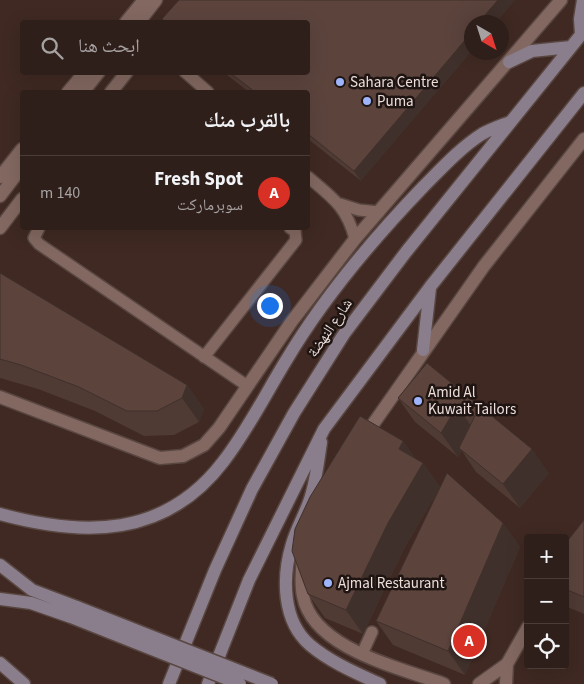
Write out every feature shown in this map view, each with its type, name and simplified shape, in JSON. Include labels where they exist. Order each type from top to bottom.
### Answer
[{"type":"main road","points":[[583,0],[580,19],[583,33]]},
{"type":"main road","name":"شارع النهضة","points":[[169,684],[215,570],[252,489],[294,413],[344,334],[510,122],[583,33]]},
{"type":"main road","points":[[509,62],[532,51],[571,47]]},
{"type":"main road","points":[[208,684],[249,580],[324,429],[430,287],[584,93]]},
{"type":"main road","points":[[0,514],[70,528],[108,527],[152,517],[185,499],[222,464],[238,442],[288,357],[367,249],[407,204],[456,155],[482,134],[510,122]]},
{"type":"main road","points":[[423,350],[430,287]]},
{"type":"main road","points":[[324,429],[309,501],[292,544],[287,565],[286,586],[289,607],[295,626],[308,644],[326,657],[380,684]]},
{"type":"main road","points":[[0,565],[32,590],[74,612],[240,684]]},
{"type":"main road","points":[[0,599],[74,612],[272,684]]},
{"type":"main road","points":[[0,663],[24,684]]},
{"type":"street","points":[[128,20],[144,0]]},
{"type":"street","points":[[141,20],[156,0]]},
{"type":"street","points":[[0,397],[160,458],[184,456],[204,445],[219,428],[246,385],[355,239],[561,0]]},
{"type":"street","points":[[70,90],[82,75]]},
{"type":"street","points":[[85,90],[97,75]]},
{"type":"street","points":[[113,90],[125,75]]},
{"type":"street","points":[[358,447],[423,350],[484,266],[584,139]]},
{"type":"street","points":[[0,177],[20,152]]},
{"type":"street","points":[[0,196],[20,170]]},
{"type":"street","points":[[0,228],[20,202]]},
{"type":"street","points":[[307,544],[301,575],[303,597],[312,618],[328,635],[362,654],[444,684]]},
{"type":"street","points":[[479,684],[506,664],[524,634]]},
{"type":"street","points":[[506,664],[506,684]]},
{"type":"lane","points":[[188,75],[206,90]]},
{"type":"lane","points":[[310,178],[340,204],[350,221],[355,239]]},
{"type":"lane","points":[[340,204],[359,210],[379,212]]},
{"type":"lane","points":[[38,230],[34,238],[39,244],[246,385]]},
{"type":"lane","points":[[204,357],[296,240],[293,230]]},
{"type":"lane","points":[[362,654],[372,632]]},
{"type":"building","name":"Sahara Centre","points":[[179,0],[498,0],[485,15],[464,15],[464,41],[354,171],[310,136],[310,90],[252,90],[233,75],[310,75],[310,20],[162,19]]},
{"type":"building","points":[[0,273],[187,385],[182,398],[157,411],[127,411],[79,387],[0,359]]},
{"type":"building","points":[[427,363],[532,449],[503,484],[459,448],[475,416],[457,406],[441,433],[398,398]]},
{"type":"building","points":[[360,416],[403,441],[399,449],[423,463],[388,523],[346,610],[308,594],[292,551],[295,529],[310,497]]},
{"type":"building","points":[[447,473],[503,523],[448,651],[376,621]]},
{"type":"building","points":[[584,520],[584,597],[569,591],[569,539]]},
{"type":"place","name":"Sahara Centre","points":[[340,82]]},
{"type":"place","name":"Puma","points":[[367,101]]},
{"type":"place","name":"Amid Al Kuwait Tailors","points":[[418,401]]},
{"type":"place","name":"Ajmal Restaurant","points":[[328,583]]},
{"type":"place","name":"Fresh Spot","points":[[469,641]]}]
